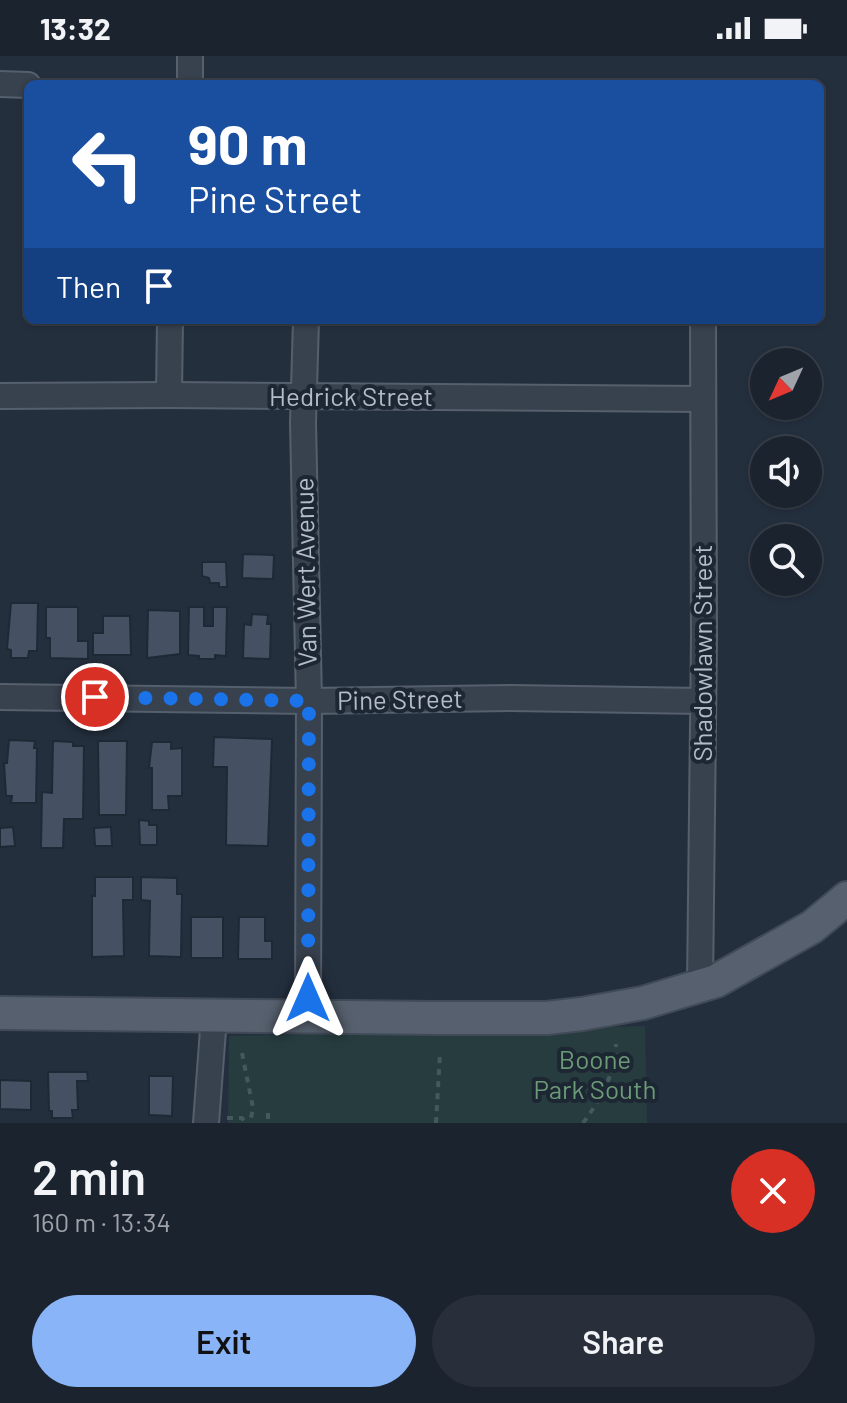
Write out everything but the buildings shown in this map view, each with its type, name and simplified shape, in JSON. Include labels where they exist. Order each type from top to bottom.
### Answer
[{"type":"main road","points":[[0,1013],[547,1018],[643,1003],[700,987],[779,947],[812,927],[847,898]]},
{"type":"street","points":[[190,56],[190,80]]},
{"type":"street","points":[[0,84],[24,85]]},
{"type":"street","points":[[169,395],[170,324]]},
{"type":"street","name":"Van Wert Avenue","points":[[306,324],[308,1016]]},
{"type":"street","name":"Shadowlawn Street","points":[[700,987],[703,324]]},
{"type":"street","name":"Hedrick Street","points":[[0,396],[703,399]]},
{"type":"street","name":"Pine Street","points":[[0,697],[703,701]]},
{"type":"street","points":[[206,1123],[214,1017]]},
{"type":"path","points":[[583,1123],[597,1106],[615,1064],[616,1044]]},
{"type":"path","points":[[242,1053],[253,1108],[250,1123]]},
{"type":"path","points":[[436,1123],[440,1053]]},
{"type":"path","points":[[268,1113],[268,1123]]},
{"type":"green space","name":"Boone Park South","points":[[645,1026],[647,1123],[228,1123],[229,1036]]},
{"type":"route","points":[[95,697],[309,701],[308,998]]}]
